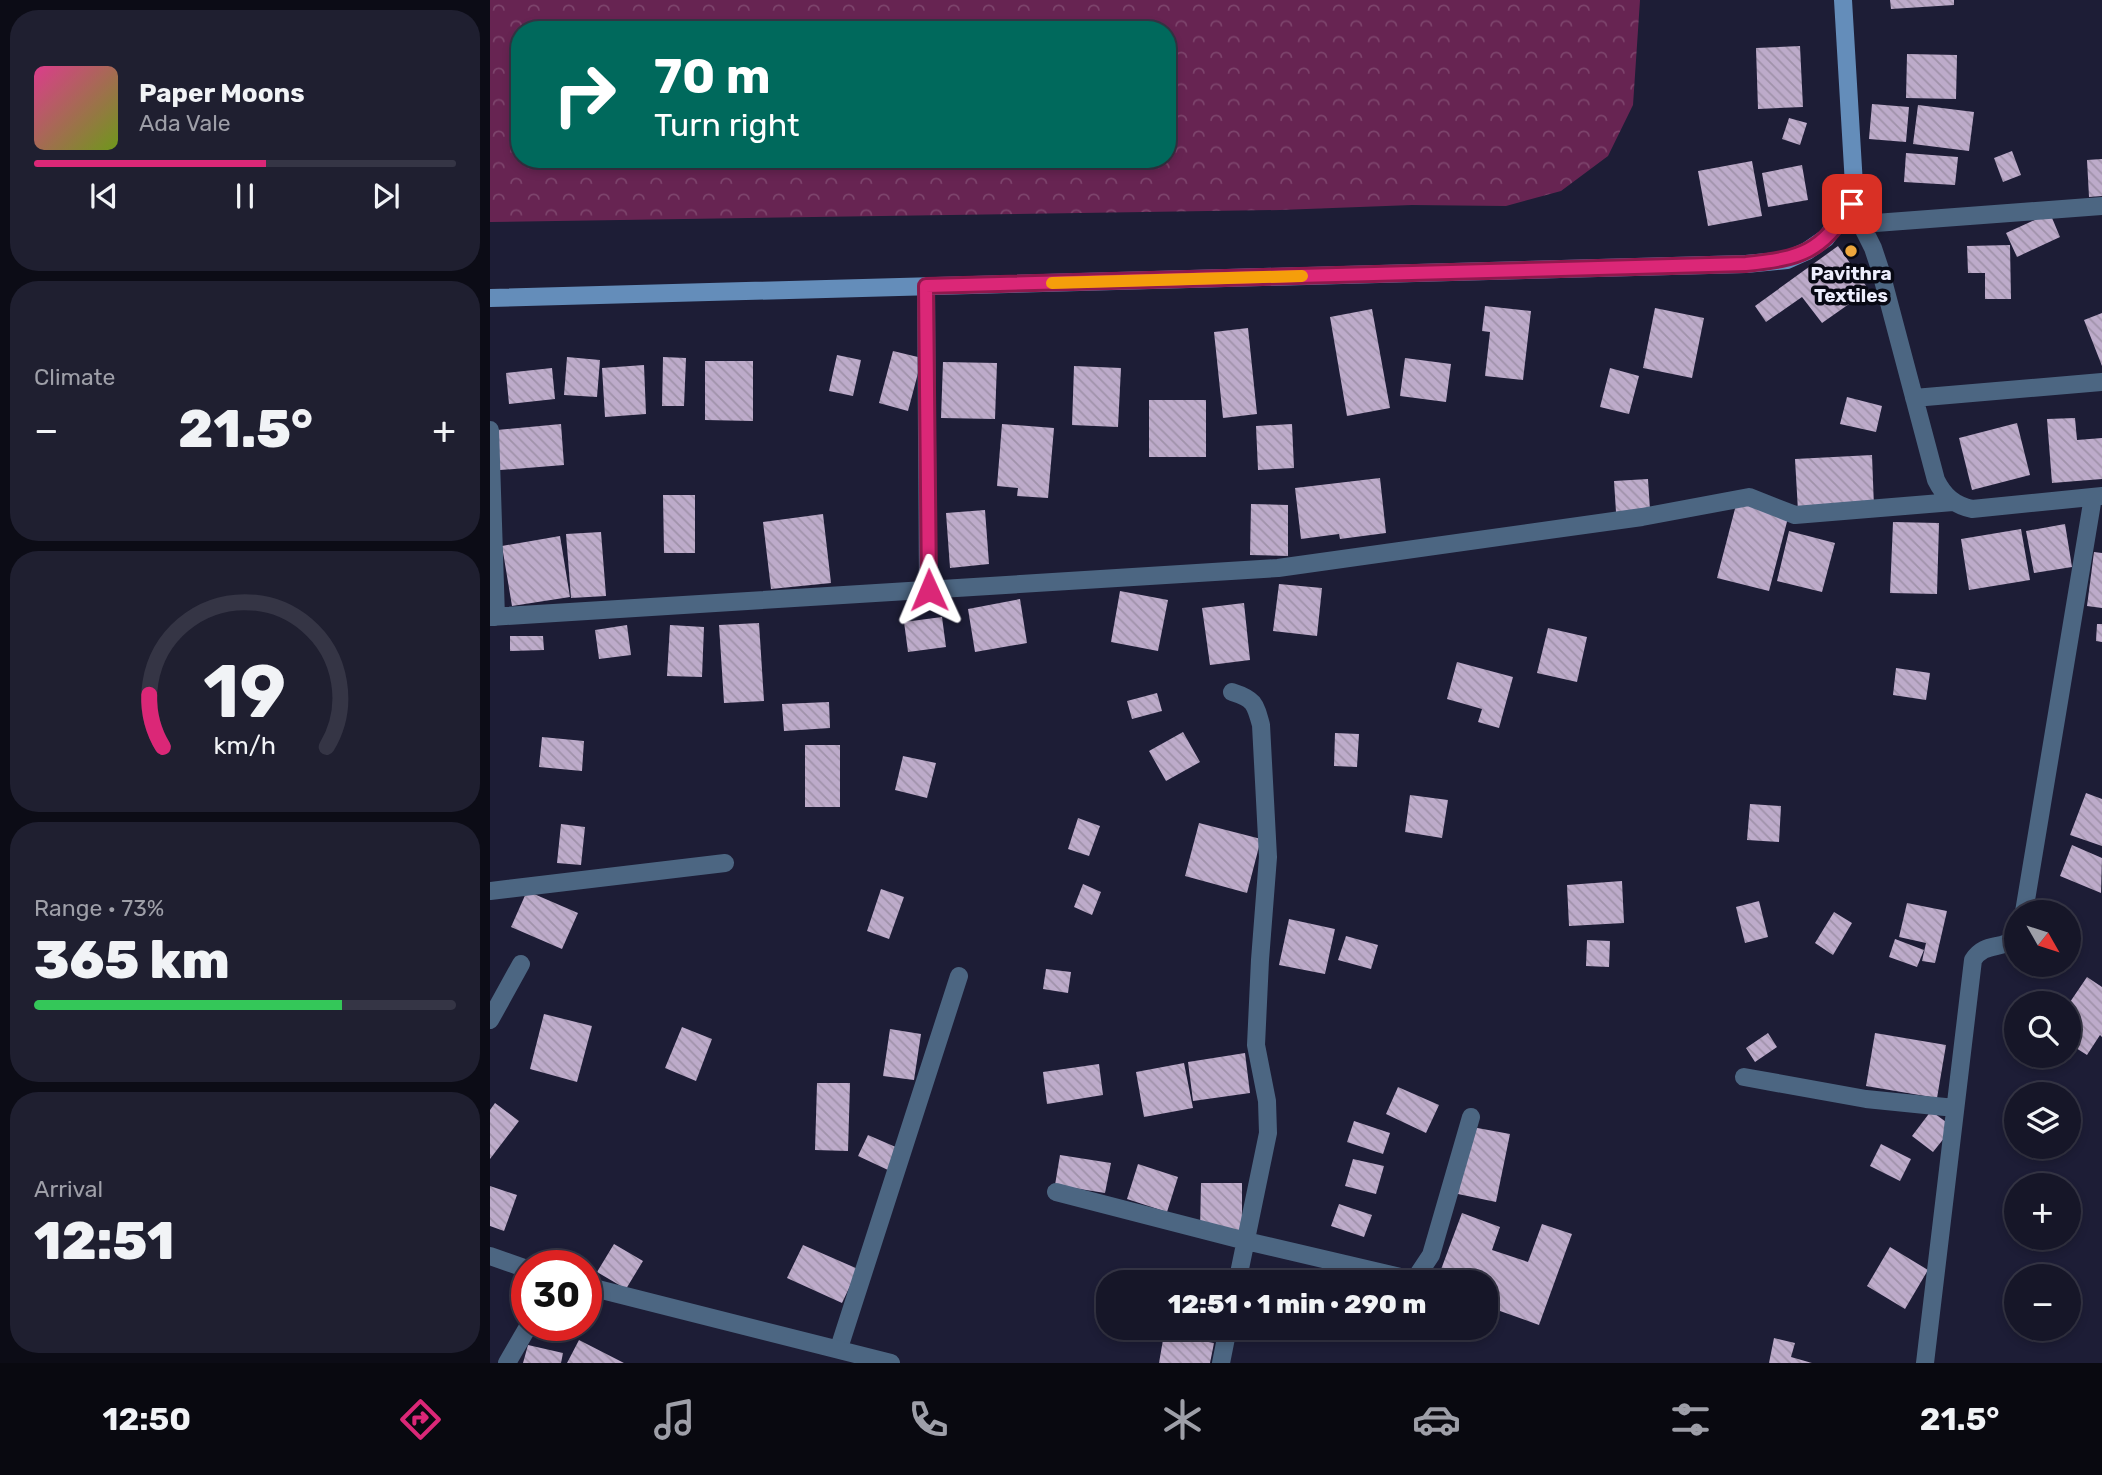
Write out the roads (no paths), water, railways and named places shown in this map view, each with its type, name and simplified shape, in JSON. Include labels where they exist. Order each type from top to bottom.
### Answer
[{"type":"main road","points":[[490,298],[1746,264],[1787,260],[1826,238],[1852,204],[1854,185],[1843,0]]},
{"type":"street","points":[[1852,204],[1880,268],[1942,492],[1954,502],[1972,509],[2098,496],[2026,900]]},
{"type":"street","points":[[1862,225],[2102,206]]},
{"type":"street","points":[[926,286],[929,590]]},
{"type":"street","points":[[1914,398],[2102,382]]},
{"type":"street","points":[[490,430],[493,617],[1278,568],[1642,517],[1749,497],[1795,515],[1954,502]]},
{"type":"street","points":[[1232,692],[1248,697],[1256,706],[1261,724],[1268,857],[1256,1045],[1267,1101],[1268,1133],[1240,1270]]},
{"type":"street","points":[[490,891],[725,863]]},
{"type":"street","points":[[1924,1363],[1973,960],[1984,948],[2004,945]]},
{"type":"street","points":[[490,1020],[521,964]]},
{"type":"street","points":[[839,1348],[959,976]]},
{"type":"street","points":[[1744,1077],[1866,1099],[1955,1108]]},
{"type":"street","points":[[1056,1192],[1246,1241],[1409,1279],[1417,1276],[1431,1255],[1471,1117]]},
{"type":"street","points":[[490,1256],[511,1263]]},
{"type":"street","points":[[602,1290],[891,1363]]},
{"type":"street","points":[[1221,1363],[1226,1340]]},
{"type":"street","points":[[507,1363],[520,1341]]},
{"type":"place","name":"Pavithra Textiles","points":[[1851,251]]}]
